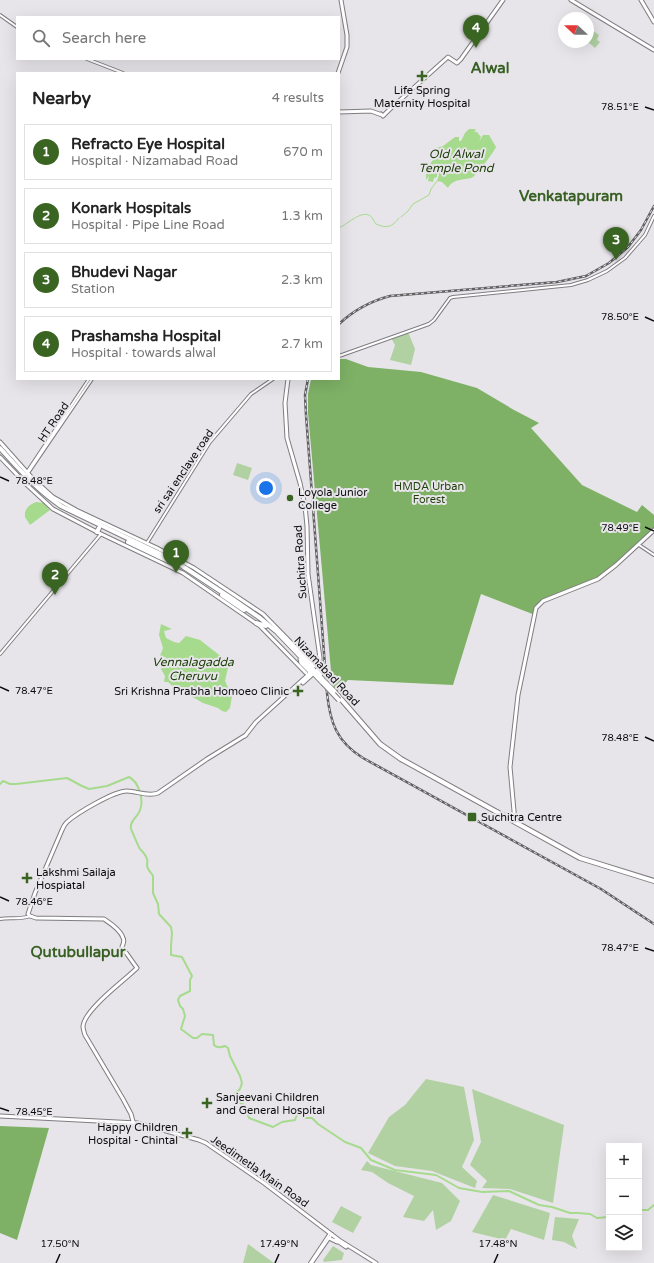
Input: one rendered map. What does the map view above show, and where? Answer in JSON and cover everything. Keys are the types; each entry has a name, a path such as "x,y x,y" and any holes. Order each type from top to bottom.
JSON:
{"highway":[{"name":"Nizamabad Road","path":"2,447 8,461 49,498 99,528 171,564 212,587 241,610 266,626 298,656"},
{"name":"Nizamabad Road","path":"0,452 14,469 50,501 68,513 157,550 268,624 334,691 374,739"},
{"path":"58,500 66,509"},
{"path":"99,528 99,533"},
{"path":"256,623 266,626"},
{"path":"320,664 320,676"},
{"name":"Nizamabad Road","path":"314,672 320,676 339,700 391,756 515,822 533,834"},
{"name":"Nizamabad Road","path":"454,790 533,834 580,858 597,865 654,882"}],"main road":[{"path":"338,72 347,47 347,36 341,0"},
{"path":"340,112 371,111 386,115 389,110 448,57 457,63 503,0"},
{"path":"571,0 654,49"},
{"path":"574,0 654,49"},
{"path":"641,0 654,22"},
{"name":"Suchitra Road","path":"287,380 285,403 286,434 302,491 308,578 320,664"},
{"name":"Nizamabad Road","path":"0,442 2,447 28,472 33,479 58,500 106,525 147,543 157,550 186,562 263,614 314,666 320,664"},
{"name":"Nizamabad Road","path":"0,457 8,461"},
{"name":"Nizamabad Road","path":"14,469 48,506 58,513 99,533 171,564 241,610 306,673"},
{"path":"515,822 510,767 518,695 536,608 543,601 598,579 639,545 654,530"},
{"path":"135,1124 84,1031 84,1021 94,1007 137,968 122,947 124,942 123,937 109,922 104,919 36,918 28,914 35,894 66,824 97,804 126,792 153,796 160,793 246,735 255,724 310,673 301,663 298,656"},
{"path":"255,724 314,672 320,664"},
{"name":"Jeedimetla Main Road","path":"0,1117 135,1124 189,1136 206,1143 341,1243 375,1263"},
{"name":"Jeedimetla Main Road","path":"330,1235 375,1263"}],"street":[{"path":"0,16 16,26"},
{"path":"90,60 120,72"},
{"path":"340,356 429,324 434,320 450,298 453,297 572,285 596,277 625,258 644,235 654,217"},
{"name":"HT Road","path":"28,472 89,380"},
{"name":"sri sai enclave road","path":"147,543 210,442 251,394 272,380"},
{"path":"0,654 99,533"},
{"path":"639,545 654,555"},
{"path":"0,919 11,917 27,918 30,916"},
{"path":"311,1263 330,1235"}],"shaded area":[{"path":"594,31 599,35 597,40 600,42 595,48"},
{"path":"408,332 415,349 411,365 390,360 395,345 391,338"},
{"path":"237,463 252,468 248,480 233,475"},
{"path":"63,568 67,573 59,582 54,578"},
{"path":"426,1079 464,1087 474,1140 462,1167 477,1181 475,1188 432,1171 395,1166 368,1153 389,1117 405,1105"},
{"path":"472,1089 564,1125 553,1203 510,1189 482,1188 487,1181 470,1165 481,1142"},
{"path":"367,1161 371,1165 442,1183 460,1201 451,1221 436,1230 433,1210 424,1221 403,1217 414,1196 388,1183 372,1172 361,1170"},
{"path":"493,1195 550,1213 544,1240 511,1229 505,1240 472,1232"},
{"path":"341,1206 362,1217 353,1233 332,1222"},
{"path":"555,1217 579,1219 572,1236 577,1249 564,1242 552,1240"},
{"path":"248,1244 274,1263 243,1263"},
{"path":"333,1246 344,1253 342,1260 324,1262 323,1260"}],"green space":[{"name":"HMDA Urban Forest","path":"340,359 346,359 368,367 421,372 477,388 539,423 531,428 582,485 637,512 642,505 654,515 654,530 640,545 596,580 540,603 537,607 535,615 481,594 453,685 348,680 337,692 332,682 308,413 308,394 311,380 340,380"},
{"path":"0,1126 49,1128 17,1240 0,1233"}],"water":[{"name":"Old Alwal Temple Pond","path":"469,129 476,130 474,132 477,132 481,137 479,142 483,135 489,135 496,147 478,172 473,177 453,182 448,188 442,182 437,181 439,175 437,171 437,177 434,178 433,182 428,181 429,176 426,180 426,174 430,170 429,165 433,160 437,148 443,146 455,137 459,137 459,141 461,141"},
{"path":"36,502 44,503 50,510 30,525 25,517 25,512 29,506"},
{"name":"Vennalagadda Cheruvu","path":"161,624 172,629 164,631 166,638 179,643 186,636 200,640 229,663 225,681 232,696 230,708 226,712 178,691 168,682 164,682 165,676 161,669 166,658 160,656 163,648 159,635"}],"waterway":[{"path":"401,217 413,204 429,195 431,189 437,181"},
{"path":"340,227 356,217 366,214 370,215 376,224 386,227 392,225 399,218"},
{"path":"0,784 3,781 10,784 16,784 67,778 89,789 107,786 129,777 136,783 141,796 141,806 139,812 132,821 131,829 139,848 146,856 148,868 153,876 153,893 158,904 159,914 171,927 171,955 182,957 192,976 190,980 190,991 180,996 178,1000 185,1016 181,1029 193,1038 197,1038 202,1034 213,1035 215,1046 225,1046 228,1048 242,1083 240,1089 232,1096 233,1099 246,1106 249,1118 273,1127 282,1122 295,1120 298,1112 304,1113 305,1118 312,1118 318,1124 345,1142 361,1148 371,1160 395,1170 436,1175 459,1188 482,1192 509,1191 539,1205 552,1207 570,1213 590,1214 597,1218 606,1217"},
{"path":"642,1210 648,1210 654,1205"}],"railway":[{"path":"340,323 363,307 390,296 557,282 586,276 609,263 628,247 641,230 654,206"},
{"path":"308,380 305,395 306,415 327,693 330,714 336,731 347,745 363,758 601,889 654,924"}],"place":[{"name":"Prashamsha Hospital","path":"476,48"},
{"name":"Life Spring Maternity Hospital","path":"422,76"},
{"name":"Bhudevi Nagar","path":"616,260"},
{"name":"Loyola Junior College","path":"290,498"},
{"name":"Refracto Eye Hospital","path":"176,573"},
{"name":"Konark Hospitals","path":"55,595"},
{"name":"Sri Krishna Prabha Homoeo Clinic","path":"298,691"},
{"name":"Suchitra Centre","path":"472,817"},
{"name":"Lakshmi Sailaja Hospiatal","path":"27,878"},
{"name":"Sanjeevani Children and General Hospital","path":"207,1103"},
{"name":"Happy Children Hospital - Chintal","path":"187,1133"}],"district":[{"name":"Alwal","path":"490,68"},
{"name":"Venkatapuram","path":"571,196"},
{"name":"Qutubullapur","path":"78,952"}]}
